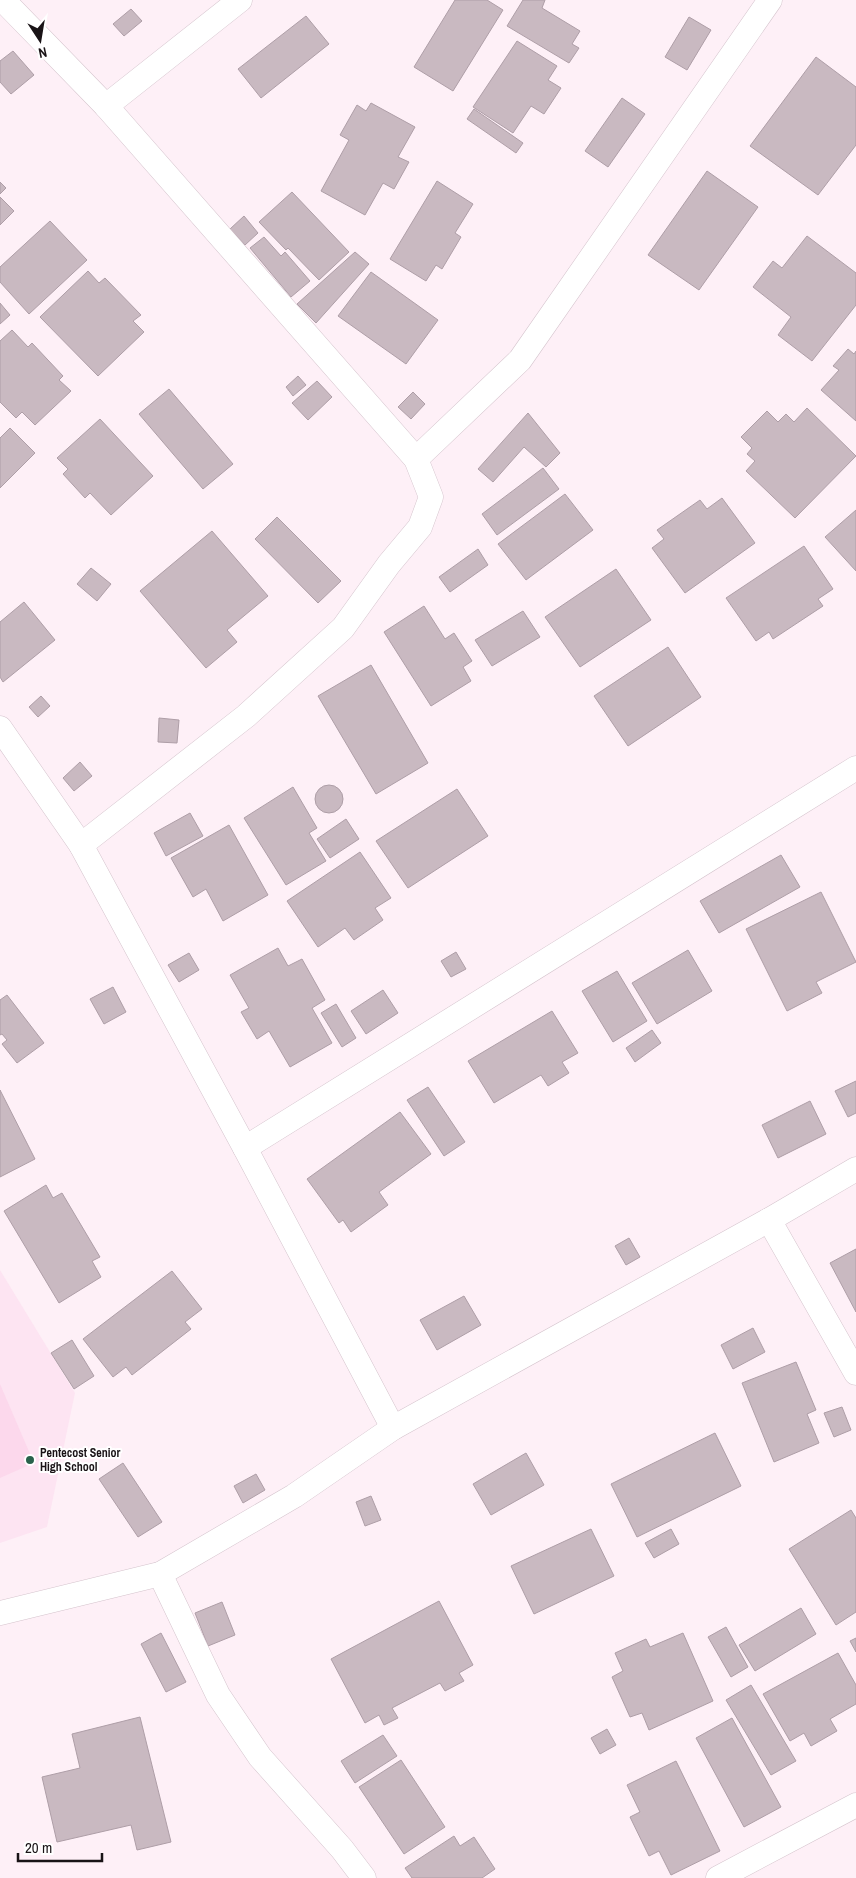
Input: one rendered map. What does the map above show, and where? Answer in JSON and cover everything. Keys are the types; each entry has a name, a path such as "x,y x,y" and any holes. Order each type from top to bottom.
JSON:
{"street":[{"path":"3,0 106,106 416,458 431,497 420,527 389,564 343,628 246,716 81,845"},
{"path":"106,106 240,0"},
{"path":"416,458 520,360 770,0"},
{"path":"0,728 81,845 245,1148 393,1428"},
{"path":"245,1148 856,768"},
{"path":"0,1614 160,1574 294,1496 393,1428 769,1220 856,1169"},
{"path":"769,1220 856,1373"},
{"path":"160,1574 218,1695 260,1757 312,1814 364,1878"},
{"path":"718,1878 856,1805"}],"shaded area":[{"name":"Pentecost Senior High School","path":"0,1270 75,1393 47,1527 0,1543"},
{"path":"0,1384 34,1463 0,1478"}],"building":[{"path":"455,0 487,0 503,10 453,91 414,67"},
{"path":"523,0 545,0 542,8 580,31 572,44 579,48 569,63 507,26"},
{"path":"131,9 142,21 124,36 113,24"},
{"path":"306,16 329,44 261,98 238,69"},
{"path":"689,17 711,30 687,70 665,57"},
{"path":"517,41 557,66 548,80 561,88 544,114 531,106 513,133 473,107"},
{"path":"13,51 34,75 11,94 0,82 0,61"},
{"path":"816,57 856,87 856,145 818,195 750,146"},
{"path":"622,98 645,114 608,167 585,151"},
{"path":"371,103 415,127 398,157 409,162 394,189 383,183 365,215 321,191 349,140 340,135 357,105 366,111"},
{"path":"474,109 523,143 516,153 467,119"},
{"path":"707,171 758,207 699,290 648,255"},
{"path":"437,181 473,204 455,233 461,237 442,269 436,265 426,281 390,259"},
{"path":"0,182 6,188 0,194"},
{"path":"292,192 349,252 319,280 259,222"},
{"path":"0,197 14,211 0,225"},
{"path":"244,216 258,233 245,245 230,229"},
{"path":"50,221 87,260 29,314 0,282 0,267"},
{"path":"807,236 856,273 856,305 812,361 778,335 791,317 753,287 773,261 782,268"},
{"path":"264,237 281,256 285,252 310,281 291,297 250,248"},
{"path":"355,252 369,264 316,323 297,304"},
{"path":"88,271 99,283 105,278 141,315 133,321 144,332 98,376 40,317"},
{"path":"371,272 438,320 406,364 338,316"},
{"path":"0,303 10,315 0,324"},
{"path":"12,330 28,347 32,343 63,376 59,380 71,391 35,425 22,412 16,418 0,402 0,341"},
{"path":"848,349 854,354 856,351 856,421 821,390 839,370 833,366"},
{"path":"298,376 306,385 293,396 286,387"},
{"path":"317,381 332,397 308,420 292,403"},
{"path":"169,389 233,464 203,489 139,414"},
{"path":"413,392 425,404 411,419 398,407"},
{"path":"807,408 856,456 795,518 746,471 755,461 747,454 752,448 741,437 767,411 778,422 786,414 794,422"},
{"path":"528,413 560,453 546,467 524,447 493,482 478,469"},
{"path":"100,419 153,476 111,515 90,493 85,498 63,474 68,469 57,458"},
{"path":"10,428 35,453 0,488 0,438"},
{"path":"543,468 559,489 497,535 482,514"},
{"path":"565,494 593,530 526,580 498,544"},
{"path":"722,498 755,543 685,593 652,548 664,539 657,530 700,500 707,509"},
{"path":"856,510 856,571 825,537"},
{"path":"277,517 341,581 318,603 255,539"},
{"path":"212,531 268,596 227,630 237,642 206,668 140,591"},
{"path":"804,546 833,589 818,599 823,606 773,639 769,632 756,641 726,598"},
{"path":"478,549 488,565 450,592 439,577"},
{"path":"91,568 111,584 97,601 77,584"},
{"path":"616,569 651,620 580,667 545,617"},
{"path":"24,602 55,640 3,682 0,677 0,622"},
{"path":"424,606 445,639 454,633 472,661 463,667 471,681 431,706 384,632"},
{"path":"523,611 540,637 492,666 475,640"},
{"path":"668,647 701,697 628,746 594,696"},
{"path":"371,665 428,763 376,794 318,696"},
{"path":"41,696 50,706 38,717 29,707"},
{"path":"159,718 179,720 177,743 158,742"},
{"path":"80,762 92,776 74,791 63,778"},
{"path":"329,785 339,789 343,799 339,809 329,813 319,809 315,799 319,789"},
{"path":"293,787 317,828 309,833 326,861 286,885 244,818"},
{"path":"457,789 488,836 408,888 376,841"},
{"path":"190,813 203,836 166,856 154,833"},
{"path":"346,819 359,839 330,858 317,839"},
{"path":"229,825 268,895 223,921 206,889 193,897 171,858"},
{"path":"360,852 391,898 375,908 383,920 354,940 345,928 318,947 287,901"},
{"path":"781,855 800,887 719,933 700,901"},
{"path":"821,892 856,962 816,982 822,993 787,1011 746,929"},
{"path":"278,948 288,966 302,959 325,1000 312,1008 332,1043 290,1067 269,1031 257,1039 241,1012 249,1008 230,975"},
{"path":"688,950 712,991 657,1024 632,983"},
{"path":"456,952 466,969 451,977 441,961"},
{"path":"189,953 199,970 179,982 168,965"},
{"path":"617,971 647,1021 613,1042 582,991"},
{"path":"113,987 126,1012 104,1024 90,999"},
{"path":"383,990 398,1013 366,1034 351,1011"},
{"path":"7,995 44,1043 17,1063 2,1044 7,1040 2,1034 0,1035 0,1000"},
{"path":"336,1004 356,1038 342,1047 321,1013"},
{"path":"552,1011 578,1053 562,1062 569,1073 548,1086 541,1075 494,1103 468,1061"},
{"path":"652,1030 661,1043 635,1062 626,1048"},
{"path":"856,1081 856,1113 848,1117 835,1091"},
{"path":"428,1087 465,1142 444,1156 407,1100"},
{"path":"0,1090 35,1159 0,1177"},
{"path":"810,1101 826,1134 778,1158 762,1125"},
{"path":"400,1112 431,1154 379,1192 388,1205 351,1232 343,1220 339,1223 307,1179"},
{"path":"46,1185 53,1198 62,1193 100,1257 92,1261 101,1277 59,1303 4,1211"},
{"path":"629,1238 640,1257 626,1265 615,1246"},
{"path":"856,1249 856,1312 830,1263"},
{"path":"172,1271 202,1309 185,1322 191,1329 132,1375 126,1367 113,1377 83,1339"},
{"path":"464,1296 481,1325 437,1350 420,1320"},
{"path":"753,1328 765,1352 733,1369 721,1345"},
{"path":"72,1340 94,1376 74,1389 51,1353"},
{"path":"796,1362 816,1410 807,1414 819,1443 774,1462 742,1383"},
{"path":"842,1407 851,1430 834,1437 824,1413"},
{"path":"715,1433 741,1486 637,1537 611,1484"},
{"path":"526,1453 544,1485 491,1515 473,1484"},
{"path":"123,1463 162,1522 138,1537 99,1479"},
{"path":"256,1474 265,1490 243,1503 234,1486"},
{"path":"371,1496 381,1520 365,1526 356,1502"},
{"path":"851,1510 856,1518 856,1612 836,1625 789,1549"},
{"path":"591,1529 614,1576 534,1614 511,1566"},
{"path":"671,1529 679,1544 654,1558 645,1543"},
{"path":"439,1601 473,1665 459,1673 464,1681 445,1691 440,1683 392,1708 398,1718 384,1725 379,1715 365,1723 331,1659"},
{"path":"222,1602 235,1635 208,1646 195,1613"},
{"path":"801,1608 816,1634 755,1671 739,1645"},
{"path":"726,1627 748,1667 731,1677 708,1637"},
{"path":"161,1633 186,1682 166,1692 141,1644"},
{"path":"683,1633 713,1701 649,1730 642,1713 630,1717 612,1677 623,1671 615,1653 646,1639 650,1647"},
{"path":"856,1638 856,1652 850,1641"},
{"path":"838,1653 856,1685 856,1704 830,1719 837,1731 811,1746 804,1733 790,1741 763,1694"},
{"path":"751,1685 796,1761 771,1775 726,1700"},
{"path":"140,1717 171,1842 137,1850 131,1825 57,1842 42,1777 80,1768 72,1734"},
{"path":"732,1718 781,1807 744,1827 696,1738"},
{"path":"607,1729 616,1745 600,1754 591,1738"},
{"path":"383,1735 397,1756 355,1783 341,1761"},
{"path":"401,1760 445,1827 404,1854 359,1787"},
{"path":"676,1761 720,1851 671,1875 659,1851 649,1856 630,1817 640,1812 627,1785"},
{"path":"454,1836 460,1846 474,1837 495,1869 482,1878 412,1878 405,1868"}],"place":[{"name":"Pentecost Senior High School","path":"30,1460"}]}
